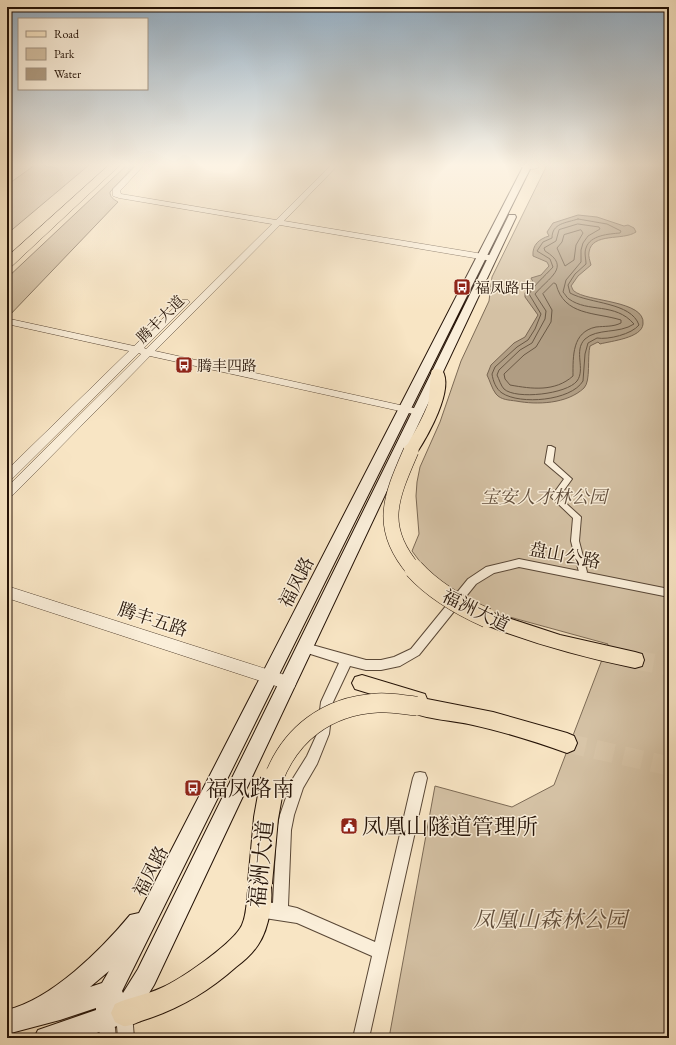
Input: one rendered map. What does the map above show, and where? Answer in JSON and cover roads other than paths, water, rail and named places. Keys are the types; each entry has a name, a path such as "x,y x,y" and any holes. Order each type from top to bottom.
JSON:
{"highway":[{"path":"7,252 50,214"},
{"path":"7,264 62,214"}],"main road":[{"name":"福凤路","path":"113,1023 146,977 305,648 412,410 507,214"},
{"name":"福凤路","path":"110,992 269,677 412,410 437,373 462,308"},
{"name":"福洲大道","path":"437,373 438,389 432,411 411,451 392,497 391,505 390,523 396,541 414,569 433,588 457,604 487,618 565,645 635,660"},
{"name":"福洲大道","path":"362,683 448,710 517,727 567,743"},
{"name":"福洲大道","path":"113,1023 171,997 229,957 249,936 254,924 269,910 260,883 268,806 274,778 285,754 300,735 320,719 332,713 357,706 378,703 448,710"},
{"path":"14,1020 61,996 95,969 119,946 156,901"},
{"path":"14,1020 60,1009 110,992 113,1023 46,1038"}],"street":[{"path":"221,214 487,257"},
{"name":"腾丰大道","path":"7,494 148,352 280,214"},
{"name":"腾丰大道","path":"7,478 137,350 281,214"},
{"path":"10,322 412,410"},
{"path":"551,448 550,463 568,479 554,497 577,517 575,541 583,572"},
{"name":"盘山公路","path":"305,648 366,665 381,666 396,662 415,652 466,587 475,578 499,566 519,563 669,594"},
{"name":"腾丰五路","path":"7,592 288,683"},
{"path":"347,659 327,702 323,734 312,760 297,785 287,815 269,910 297,916 381,952"},
{"path":"361,1038 420,778"},
{"path":"113,1023 126,1038"}],"water":[{"path":"578,215 597,217 634,228 636,232 630,235 602,239 591,246 589,258 591,265 578,276 571,286 574,291 581,295 626,306 635,310 641,316 643,324 641,329 632,336 600,344 598,342 590,346 586,385 577,393 561,400 542,403 503,399 495,392 487,375 491,365 514,343 525,337 538,315 525,297 525,293 533,282 531,278 541,275 549,266 547,262 533,256 535,246 539,241 549,236 547,232 553,223"}],"tunnel":[{"path":"635,660 669,666"},
{"path":"567,743 669,766"}],"place":[{"name":"福凤路中","path":"462,287"},
{"name":"腾丰四路","path":"184,365"},
{"name":"福凤路南","path":"193,788"},
{"name":"凤凰山隧道管理所","path":"349,826"}],"park label":[{"name":"宝安人才林公园","path":"544,496"},
{"name":"凤凰山森林公园","path":"550,919"}]}
